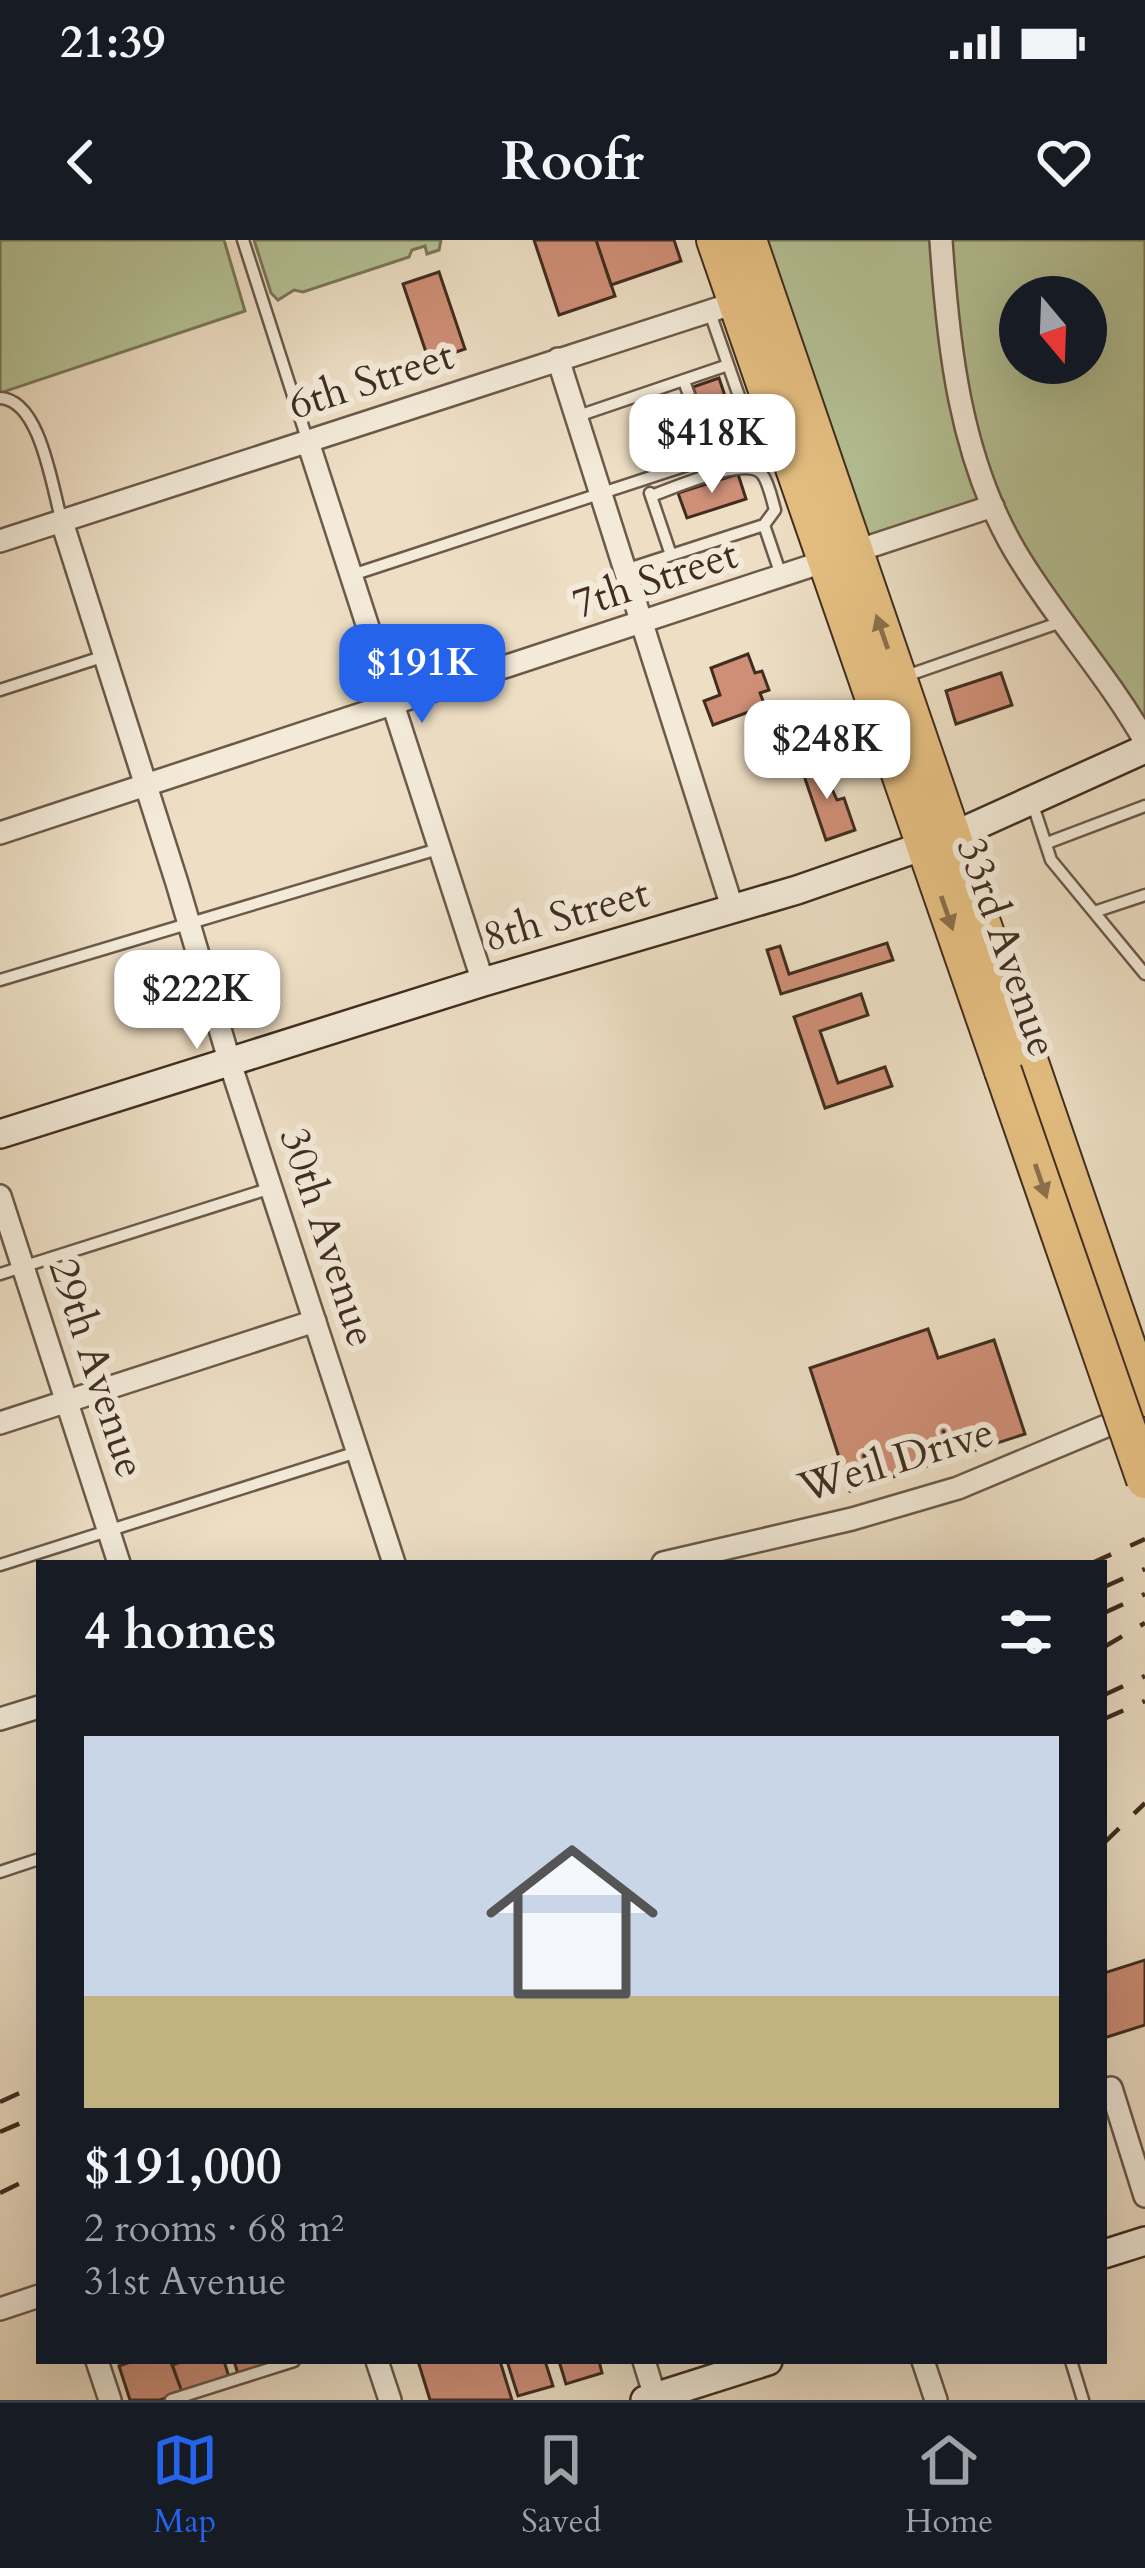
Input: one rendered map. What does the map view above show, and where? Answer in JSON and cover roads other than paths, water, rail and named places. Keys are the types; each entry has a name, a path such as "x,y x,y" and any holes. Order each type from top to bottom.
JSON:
{"highway":[{"name":"33rd Avenue","path":"715,240 841,559 939,840 1016,1066 1145,1480"},
{"name":"33rd Avenue","path":"748,240 737,301 760,441 841,559 898,679 939,840"},
{"name":"33rd Avenue","path":"1016,1066 1145,1399"}],"main road":[{"name":"8th Street","path":"0,1134 483,982 733,910 939,840 1145,745"},
{"path":"1107,2253 1145,2241"},
{"path":"652,2399 759,2364"}],"street":[{"path":"941,240 961,406 969,443 993,506 1015,551 1145,745"},
{"name":"6th Street","path":"0,542 737,301"},
{"path":"558,359 733,910"},
{"path":"308,442 483,982"},
{"name":"7th Street","path":"0,833 993,506"},
{"name":"30th Avenue","path":"62,522 230,1063 393,1560"},
{"name":"29th Avenue","path":"0,1196 118,1560"},
{"path":"0,1423 315,1321"},
{"name":"Weil Drive","path":"676,1560 852,1519 958,1488 1145,1409"},
{"path":"0,1719 36,1708"},
{"path":"1107,2089 1145,2196"},
{"path":"0,2309 36,2297"},
{"path":"98,2364 110,2400"},
{"path":"378,2364 390,2400"},
{"path":"645,2364 652,2399"},
{"path":"923,2364 936,2400"}],"lane":[{"path":"243,240 308,442"},
{"path":"737,301 728,365 760,441 753,468"},
{"path":"576,417 728,365"},
{"path":"684,381 711,457"},
{"path":"0,398 10,398 30,415 62,522"},
{"path":"352,575 760,441"},
{"path":"624,571 764,525 775,510 763,475 753,468 737,467 651,496"},
{"path":"645,478 671,555"},
{"path":"764,525 782,578"},
{"path":"898,679 1064,621"},
{"path":"0,691 105,656"},
{"path":"1031,798 1051,860 1145,974"},
{"path":"1046,843 1145,806"},
{"path":"0,980 439,849"},
{"path":"1094,912 1145,895"},
{"path":"0,1274 272,1187"},
{"path":"0,1565 357,1452"},
{"path":"0,1872 36,1859"},
{"path":"171,2400 285,2364"},
{"path":"1072,2364 1083,2400"}],"railway":[{"path":"1099,1560 1145,1539"},
{"path":"1107,1586 1145,1569"},
{"path":"1107,1612 1145,1594"},
{"path":"1107,1645 1145,1623"},
{"path":"1107,1694 1145,1676"},
{"path":"1107,1718 1145,1701"},
{"path":"1107,1840 1145,1803"},
{"path":"0,2102 36,2085"},
{"path":"0,2132 36,2116"},
{"path":"0,2193 36,2175"}]}
